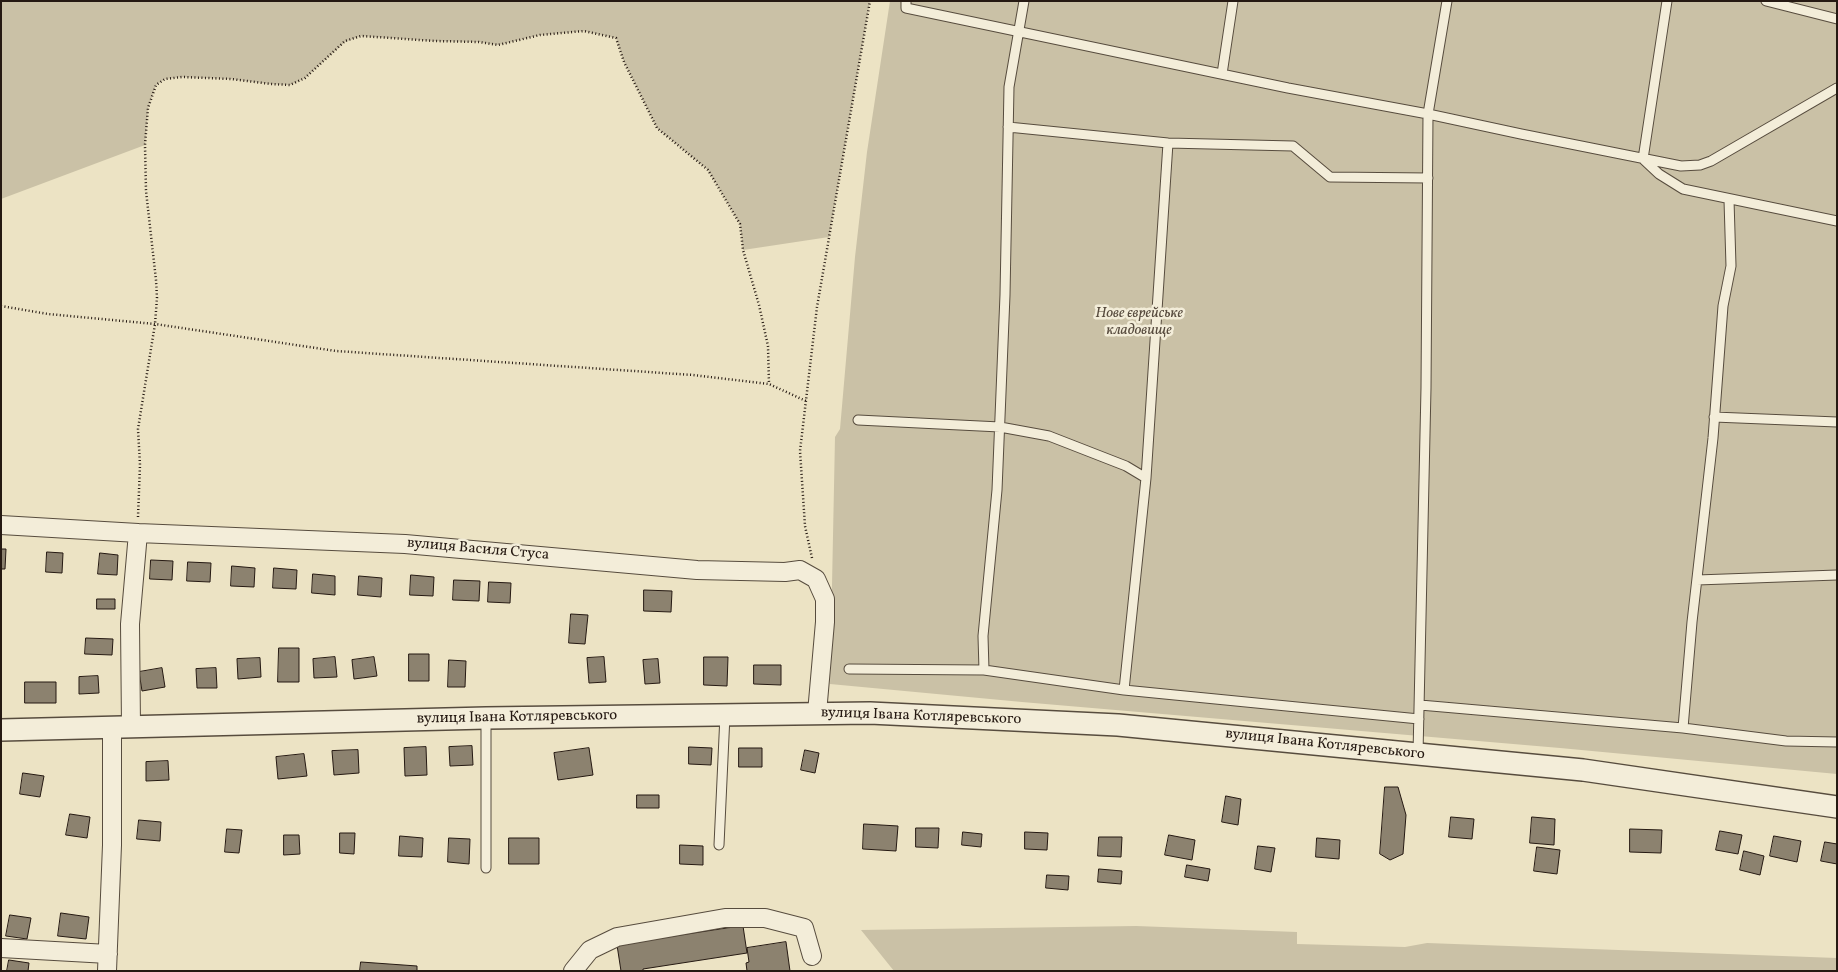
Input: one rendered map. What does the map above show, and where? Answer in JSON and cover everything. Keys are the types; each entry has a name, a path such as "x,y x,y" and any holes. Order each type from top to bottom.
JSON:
{"street":[{"name":"вулиця Василя Стуса","path":"1,525 138,533 405,544 697,570 785,572 800,570 816,579"},
{"path":"1,948 107,962 112,844 138,533"},
{"path":"816,579 825,599 825,622 816,713"},
{"name":"вулиця Івана Котляревського","path":"1,730 486,718 870,713 1118,725 1583,770 1837,807"},
{"path":"573,971 590,950 617,937 725,918 765,918 804,928 812,956"}],"lane":[{"path":"906,1 906,8 1222,74 1681,166 1700,165 1711,161 1837,88"},
{"path":"984,670 983,636 997,490 1000,427 1009,88 1024,1"},
{"path":"1222,74 1233,1"},
{"path":"1418,754 1426,398 1428,114 1447,1"},
{"path":"1643,159 1668,1"},
{"path":"1766,1 1837,19"},
{"path":"1008,127 1168,142 1293,146 1330,177 1428,178"},
{"path":"1124,690 1146,478 1168,142"},
{"path":"1643,159 1659,174 1683,189 1837,221"},
{"path":"1683,728 1714,417 1722,306 1731,266 1729,200"},
{"path":"1714,417 1837,422"},
{"path":"858,420 1000,427 1049,436 1126,466 1146,478"},
{"path":"1697,580 1837,575"},
{"path":"849,669 984,670 1124,690 1419,720"},
{"path":"1420,705 1683,728 1786,741 1837,742"},
{"path":"719,845 725,714"},
{"path":"486,718 486,868"}],"path":[{"path":"816,579 805,526 800,451 817,307 870,1"},
{"path":"138,533 140,465 138,428 155,324 156,280 146,191 145,145 148,108 156,85 165,79 182,77 231,79 290,85 305,78 345,42 362,36 479,42 498,45 540,34 584,31 616,38 624,62 657,128 708,170 740,224 743,250 759,304 768,346 769,384"},
{"path":"1,306 48,314 155,324 336,351 693,375 769,384 806,401"}],"green space":[{"path":"1,1 870,1 829,237 743,250 740,224 708,170 657,128 624,62 616,38 584,31 540,35 498,45 479,42 361,36 345,42 305,78 290,85 231,79 182,77 165,79 156,85 148,108 145,145 1,199"},
{"name":"Нове єврейське кладовище","path":"890,1 1837,1 1837,774 830,684 835,437 840,429 855,257 867,152"},
{"path":"1136,926 1297,932 1297,944 1405,947 1427,943 1837,958 1837,971 894,971 861,930"}],"building":[{"path":"1,549 6,549 5,569 1,569"},
{"path":"47,552 63,553 62,573 46,572"},
{"path":"100,553 118,555 117,575 98,574"},
{"path":"151,560 173,561 172,580 150,579"},
{"path":"188,562 211,563 210,582 187,581"},
{"path":"232,566 255,568 254,587 231,586"},
{"path":"274,568 297,570 296,589 273,588"},
{"path":"313,574 335,576 335,595 312,593"},
{"path":"411,575 434,577 433,596 410,595"},
{"path":"359,576 382,578 381,597 358,595"},
{"path":"454,580 480,581 479,601 453,600"},
{"path":"489,582 511,583 510,603 488,602"},
{"path":"644,590 672,591 671,612 644,611"},
{"path":"97,599 115,599 115,609 97,609"},
{"path":"571,614 588,615 585,644 569,643"},
{"path":"86,638 113,639 112,655 85,654"},
{"path":"279,648 299,648 299,682 278,682"},
{"path":"409,654 429,654 429,681 409,681"},
{"path":"335,657 337,677 314,678 313,659"},
{"path":"374,657 377,676 354,679 352,660"},
{"path":"604,657 606,682 589,683 587,658"},
{"path":"704,657 728,657 727,686 704,685"},
{"path":"260,658 261,677 238,679 237,659"},
{"path":"658,659 660,683 645,684 643,660"},
{"path":"449,660 466,661 465,687 448,687"},
{"path":"754,665 781,665 781,685 754,684"},
{"path":"162,668 165,687 142,691 139,672"},
{"path":"216,668 217,688 197,688 196,669"},
{"path":"98,676 99,693 79,694 79,677"},
{"path":"25,682 56,682 56,703 25,703"},
{"path":"472,746 473,765 450,766 449,747"},
{"path":"426,747 427,775 405,776 404,748"},
{"path":"689,747 712,748 711,765 689,764"},
{"path":"589,748 593,775 558,780 554,753"},
{"path":"739,748 762,748 762,767 739,767"},
{"path":"358,750 359,773 334,775 332,751"},
{"path":"805,750 819,753 815,773 801,770"},
{"path":"304,754 307,776 278,779 276,757"},
{"path":"168,761 169,780 146,781 146,762"},
{"path":"23,773 44,776 40,797 20,794"},
{"path":"1385,787 1398,787 1406,815 1403,854 1390,860 1380,854"},
{"path":"637,795 659,795 659,808 637,808"},
{"path":"1226,796 1241,799 1238,825 1222,822"},
{"path":"70,814 90,817 87,838 66,835"},
{"path":"1451,817 1474,819 1472,839 1449,837"},
{"path":"1532,817 1555,819 1554,845 1530,843"},
{"path":"139,820 161,822 160,841 137,839"},
{"path":"864,824 898,826 896,851 863,849"},
{"path":"916,828 939,828 938,848 916,847"},
{"path":"227,829 242,830 239,853 225,852"},
{"path":"1630,829 1662,830 1661,853 1630,852"},
{"path":"1720,831 1742,835 1738,854 1716,850"},
{"path":"963,832 982,834 981,847 962,845"},
{"path":"1025,832 1048,833 1047,850 1025,849"},
{"path":"340,833 355,833 354,854 340,853"},
{"path":"284,835 299,835 300,854 284,855"},
{"path":"1169,835 1195,840 1192,860 1165,855"},
{"path":"400,836 423,838 422,857 399,856"},
{"path":"1774,836 1801,841 1797,862 1770,856"},
{"path":"1099,837 1122,837 1121,857 1098,856"},
{"path":"449,838 470,839 469,864 448,862"},
{"path":"509,838 539,838 539,864 509,864"},
{"path":"1317,838 1340,840 1339,859 1316,857"},
{"path":"1825,842 1837,844 1837,864 1821,861"},
{"path":"680,845 703,846 703,865 680,864"},
{"path":"1258,846 1275,848 1271,872 1255,869"},
{"path":"1537,847 1560,850 1557,874 1534,871"},
{"path":"1744,851 1764,856 1760,875 1740,870"},
{"path":"1187,865 1210,869 1208,881 1185,877"},
{"path":"1099,869 1122,871 1121,884 1098,882"},
{"path":"1047,875 1069,876 1068,890 1046,888"},
{"path":"61,913 89,917 86,939 58,936"},
{"path":"10,915 31,918 27,939 6,936"},
{"path":"743,926 747,953 643,969 643,971 621,971 617,945"},
{"path":"786,942 790,971 747,971 746,963 749,962 747,948"},
{"path":"9,960 29,963 28,971 7,971"},
{"path":"361,962 417,966 417,971 360,971"}]}
